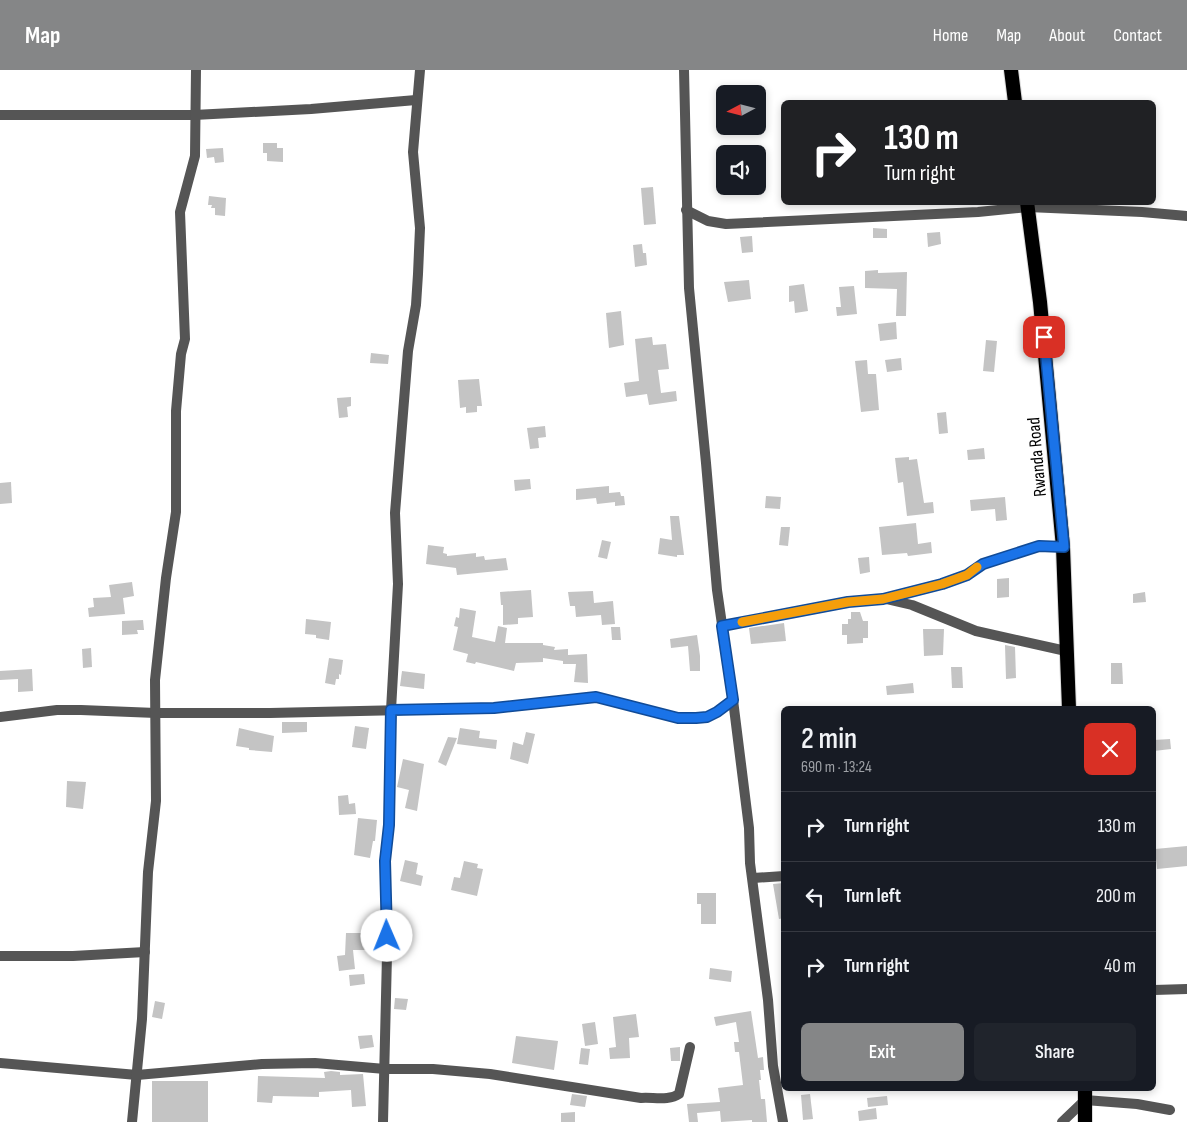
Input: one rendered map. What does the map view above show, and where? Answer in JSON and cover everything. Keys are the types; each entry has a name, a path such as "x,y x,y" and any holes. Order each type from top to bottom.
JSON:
{"highway":[{"path":"1011,70 1015,100"},
{"name":"Rwanda Road","path":"1027,205 1040,302 1064,547 1069,706"},
{"path":"1085,1094 1085,1122"}],"street":[{"path":"132,1122 137,1075 150,849 156,801 156,663 176,512 176,411 181,354 185,339 180,212 194,156 196,70"},
{"path":"383,1122 387,955 385,861 389,825 391,710 398,584 395,513 408,352 416,305 418,274 420,228 413,152 420,70"},
{"path":"684,70 689,288 716,590 733,700 783,1122"},
{"path":"0,115 194,115 311,109 416,100"},
{"path":"686,210 708,221 726,224 978,212 1027,205 1187,216"},
{"path":"722,626 848,602 883,599 942,584 967,575 983,564 1039,546 1064,547"},
{"path":"883,599 912,605 976,631 1066,651"},
{"path":"0,717 57,710 156,713 270,713 494,708 596,697 678,718 696,718 707,717 733,700"},
{"path":"753,878 781,876"},
{"path":"0,956 73,956 145,952"},
{"path":"1156,990 1187,989"},
{"path":"0,1063 137,1075 262,1064 315,1063 385,1069 433,1069 490,1074 641,1098 672,1098 682,1090 690,1047"},
{"path":"1062,1122 1085,1094 1170,1110"}],"building":[{"path":"263,143 277,143 277,148 283,148 283,162 267,161 267,153 263,153"},
{"path":"223,148 224,162 215,163 214,157 207,158 206,149"},
{"path":"653,187 656,224 644,225 641,188"},
{"path":"209,196 226,198 225,216 215,215 215,208 211,208 212,205 208,205"},
{"path":"873,228 887,229 887,238 873,238"},
{"path":"940,232 941,244 928,247 927,233"},
{"path":"752,236 753,252 742,253 740,237"},
{"path":"642,244 643,253 646,253 647,265 635,267 633,245"},
{"path":"878,270 878,273 907,272 906,316 896,316 897,289 865,288 865,271"},
{"path":"749,280 751,299 728,302 724,282"},
{"path":"804,284 808,311 795,313 794,301 789,302 789,286"},
{"path":"854,286 857,314 837,316 836,307 841,307 839,287"},
{"path":"621,311 624,345 609,348 606,313"},
{"path":"896,322 897,339 880,341 878,324"},
{"path":"652,337 653,345 666,344 669,369 658,370 661,393 676,391 677,401 649,405 647,394 626,397 624,383 639,381 635,339"},
{"path":"986,340 997,341 994,372 983,371"},
{"path":"371,353 389,355 388,364 370,363"},
{"path":"901,358 902,370 887,372 885,360"},
{"path":"867,360 868,374 876,374 879,410 861,412 855,361"},
{"path":"479,379 482,406 477,406 477,412 466,413 466,407 460,408 458,380"},
{"path":"351,397 351,406 347,407 348,417 339,418 337,398"},
{"path":"946,412 948,433 939,434 937,413"},
{"path":"545,426 546,437 538,438 539,448 530,449 527,428"},
{"path":"984,448 985,459 968,460 967,450"},
{"path":"909,457 909,460 917,459 924,503 933,502 934,513 907,516 903,482 898,483 895,458"},
{"path":"530,479 531,489 515,491 514,480"},
{"path":"11,482 12,503 0,504 0,483"},
{"path":"609,486 609,493 620,492 621,496 624,496 625,505 615,506 615,502 597,504 596,498 576,500 576,489"},
{"path":"766,496 781,497 780,509 765,508"},
{"path":"1005,497 1007,520 996,521 995,509 971,511 970,500"},
{"path":"670,516 679,516 684,555 677,555 677,557 658,554 660,538 672,540"},
{"path":"916,523 918,544 931,542 932,553 908,556 907,553 882,555 879,527"},
{"path":"781,527 790,527 788,546 779,545"},
{"path":"602,540 611,542 607,559 598,557"},
{"path":"428,545 444,547 443,553 447,554 447,556 476,553 476,557 484,556 485,560 506,558 508,570 457,575 456,568 426,564"},
{"path":"869,557 870,572 860,574 858,558"},
{"path":"1009,578 1009,597 997,598 997,579"},
{"path":"132,582 134,596 123,598 125,614 89,617 88,608 94,607 93,598 111,597 109,585"},
{"path":"531,590 533,617 518,618 518,624 503,625 503,605 501,605 500,592"},
{"path":"593,591 594,603 613,601 615,624 602,625 601,615 576,617 575,606 570,606 568,592"},
{"path":"1145,592 1146,602 1133,603 1133,594"},
{"path":"460,608 476,611 472,637 495,642 498,626 507,628 505,643 543,643 543,645 555,647 554,650 568,649 568,655 587,654 588,683 574,682 576,664 563,664 563,661 543,658 543,662 516,663 514,671 476,662 475,664 466,662 468,654 453,650 458,627 454,626 456,617 459,618"},
{"path":"851,612 860,612 863,621 868,621 868,638 863,638 863,643 847,644 847,635 842,635 842,624 848,624 848,619 851,619"},
{"path":"306,619 331,622 329,640 316,638 316,635 305,634"},
{"path":"143,620 144,630 137,630 138,634 122,635 122,621"},
{"path":"784,623 786,641 751,644 749,628"},
{"path":"611,627 620,627 621,640 612,640"},
{"path":"923,629 944,629 943,655 924,656"},
{"path":"697,635 700,671 690,671 688,646 671,648 670,639"},
{"path":"1005,645 1015,647 1016,678 1006,679"},
{"path":"91,648 92,667 83,668 82,649"},
{"path":"329,658 343,660 341,675 339,674 339,679 336,679 335,685 325,683"},
{"path":"1111,663 1122,663 1123,684 1111,684"},
{"path":"951,667 962,667 963,688 952,688"},
{"path":"32,669 33,691 18,692 18,679 0,680 0,671"},
{"path":"402,671 425,674 424,689 400,686"},
{"path":"913,683 914,693 887,695 886,686"},
{"path":"282,722 307,722 307,732 282,733"},
{"path":"355,726 369,728 366,749 352,747"},
{"path":"239,728 274,736 272,752 249,750 249,748 236,746"},
{"path":"460,728 480,731 479,738 497,740 496,749 457,744"},
{"path":"526,732 535,734 528,764 510,759 513,742 523,745"},
{"path":"448,737 457,738 446,766 438,762"},
{"path":"1170,739 1171,749 1156,751 1156,740"},
{"path":"403,759 424,764 417,811 405,808 409,790 397,787"},
{"path":"67,781 86,782 83,809 66,807"},
{"path":"348,795 349,804 355,803 356,814 339,815 338,796"},
{"path":"358,818 377,820 375,841 373,841 370,858 354,855"},
{"path":"1187,846 1187,866 1157,869 1156,849"},
{"path":"405,860 418,863 416,874 423,876 421,886 400,881"},
{"path":"464,861 478,864 477,868 483,869 477,896 451,890 454,877 460,878"},
{"path":"781,883 781,919 779,919 773,884"},
{"path":"697,893 716,893 716,924 701,924 701,904 697,904"},
{"path":"346,933 366,933 366,950 353,950 355,969 339,971 337,956 345,955"},
{"path":"710,968 732,971 731,982 709,979"},
{"path":"364,974 365,984 350,986 349,975"},
{"path":"395,998 408,999 406,1010 394,1009"},
{"path":"155,1001 165,1003 162,1019 152,1017"},
{"path":"751,1011 758,1058 763,1057 764,1070 760,1070 761,1080 759,1080 761,1099 765,1099 767,1122 752,1122 752,1120 721,1122 720,1111 697,1113 698,1122 689,1122 687,1104 720,1102 718,1088 743,1085 739,1052 735,1052 734,1042 739,1042 736,1022 716,1026 714,1017"},
{"path":"636,1014 639,1037 629,1038 630,1058 610,1059 609,1048 616,1047 613,1017"},
{"path":"595,1022 598,1044 585,1046 582,1024"},
{"path":"372,1035 374,1047 360,1049 358,1036"},
{"path":"516,1036 558,1041 554,1070 512,1063"},
{"path":"680,1047 680,1061 671,1061 670,1048"},
{"path":"581,1048 590,1049 588,1065 579,1064"},
{"path":"324,1072 340,1072 340,1075 363,1074 366,1106 352,1107 351,1090 319,1092 319,1097 273,1096 272,1103 257,1102 258,1076 325,1078"},
{"path":"152,1081 208,1081 208,1122 152,1122"},
{"path":"572,1094 587,1096 585,1107 570,1105"},
{"path":"810,1094 813,1119 803,1120 801,1095"},
{"path":"887,1096 888,1105 868,1107 867,1098"},
{"path":"876,1108 877,1119 859,1121 858,1111"},
{"path":"575,1112 575,1122 561,1122 561,1113"}],"slow traffic":[{"path":"742,622 848,602 883,599 942,584 967,575 977,567"}],"route":[{"path":"387,936 385,861 389,825 391,710 494,708 596,697 678,718 707,717 733,700 722,626 848,602 883,599 942,584 967,575 983,564 1039,546 1064,547 1044,337"}]}
